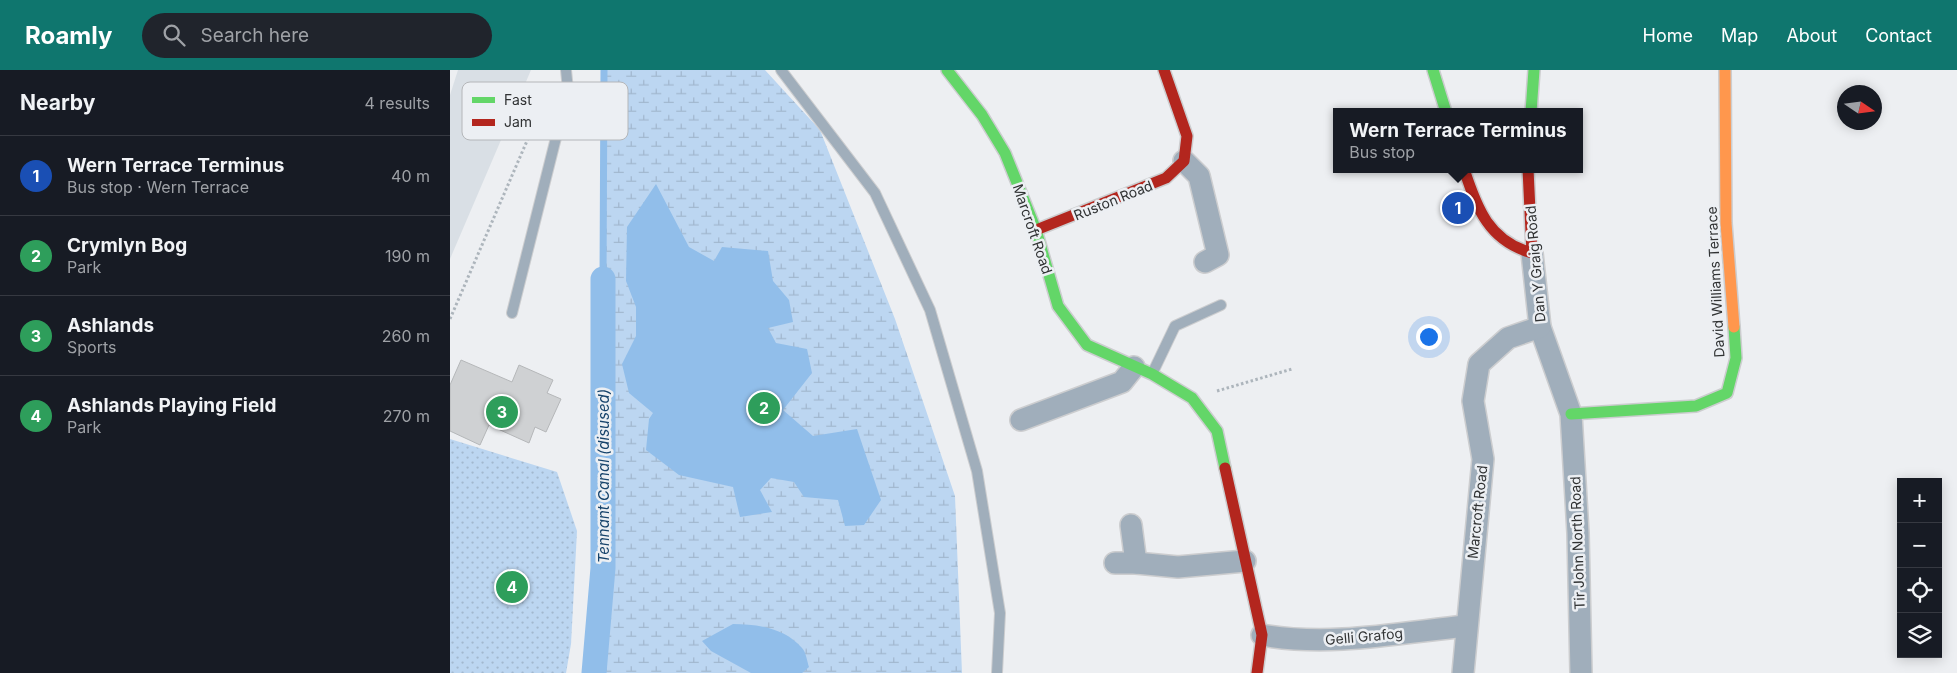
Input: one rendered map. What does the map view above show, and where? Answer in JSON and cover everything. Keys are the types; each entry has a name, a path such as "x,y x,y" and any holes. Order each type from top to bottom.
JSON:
{"street":[{"name":"Marcroft Road","path":"947,70 982,115 1005,153 1036,230 1058,306 1087,345 1143,371 1192,398 1217,431 1262,635 1257,673"},
{"path":"1164,70 1187,136 1184,161 1199,176 1218,255 1205,262"},
{"path":"1433,70 1445,108"},
{"path":"1531,108 1534,70"},
{"name":"David Williams Terrace","path":"1571,414 1696,406 1727,393 1736,358 1726,222 1725,70"},
{"name":"Ruston Road","path":"1036,230 1166,178 1184,161"},
{"path":"1465,173 1470,190 1496,234 1509,245 1532,253"},
{"name":"Dan Y Graig Road","path":"1528,173 1532,253 1540,328 1571,414"},
{"name":"Marcroft Road","path":"1463,673 1483,459 1474,401 1479,364 1508,338 1540,328"},
{"path":"1021,420 1122,382 1143,371"},
{"name":"Tir John North Road","path":"1571,414 1578,533 1581,673"},
{"path":"1131,525 1126,563 1178,567 1245,561"},
{"name":"Gelli Grafog","path":"1262,635 1288,640 1330,640 1466,626"}],"lane":[{"path":"781,70 875,193 930,310 977,471 1000,613 997,673"},
{"path":"512,313 555,140"},
{"path":"1143,371 1175,326 1221,305"}],"path":[{"path":"450,320 528,140"},
{"path":"1192,398 1292,370"}],"shaded area":[{"path":"458,70 531,70 526,82 462,82 462,140 501,140 450,259 450,95"},
{"path":"656,184 689,247 714,261 722,247 768,251 773,281 789,300 793,322 768,328 776,343 807,349 812,373 783,410 813,436 857,429 881,500 864,525 845,526 838,500 804,497 794,482 771,478 760,490 772,512 740,517 733,487 679,475 646,450 649,419 653,413 629,393 622,364 636,336 636,307 626,281 627,227"},
{"path":"733,624 770,628 787,636 795,641 803,650 809,667 802,673 751,673 711,651 702,641"}],"green space":[{"path":"604,70 765,70 820,130 895,319 955,496 962,673 594,673 603,568 604,140 628,140 628,82 604,82"},
{"path":"450,439 557,472 577,531 571,644 566,673 450,673"}],"building":[{"path":"461,360 512,382 519,365 553,380 547,393 561,399 546,432 535,427 529,443 489,425 480,445 450,431 450,385"}],"waterway":[{"path":"604,70 604,82"},
{"path":"603,279 604,140"},
{"name":"Tennant Canal (disused)","path":"594,673 603,568 603,279"}],"traffic: fast":[{"path":"947,70 982,115 1005,153 1036,230 1058,306 1087,345 1152,374 1192,398 1217,431 1225,468"},
{"path":"1433,70 1445,108"},
{"path":"1531,108 1534,70"},
{"path":"1571,414 1696,406 1727,393 1736,358 1734,327"}],"traffic: slow":[{"path":"1725,70 1726,223 1734,327"}],"traffic: jam":[{"path":"1036,230 1166,178 1184,161 1187,136 1164,70"},
{"path":"1465,173 1480,210 1495,232 1517,248 1532,253 1528,173"},
{"path":"1225,468 1262,635 1257,673"}],"place":[{"name":"Wern Terrace Terminus","path":"1458,208"},
{"name":"Crymlyn Bog","path":"764,408"},
{"name":"Ashlands","path":"502,412"},
{"name":"Ashlands Playing Field","path":"512,587"}]}
